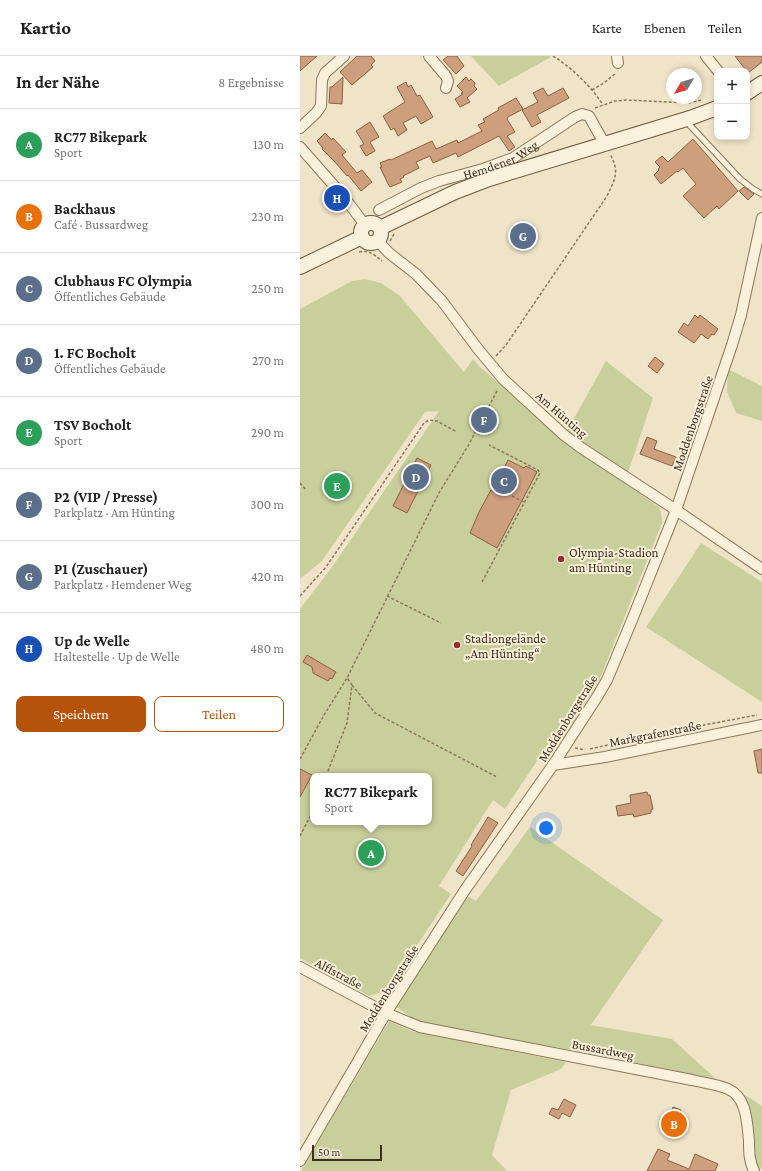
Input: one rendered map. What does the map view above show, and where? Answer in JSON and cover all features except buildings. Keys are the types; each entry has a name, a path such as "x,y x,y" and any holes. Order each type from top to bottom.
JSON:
{"street":[{"path":"300,128 316,113 320,106 322,80 325,73 344,56"},
{"path":"429,56 446,76 448,81 446,88"},
{"path":"706,56 716,68"},
{"path":"750,91 762,83"},
{"name":"Hemdener Weg","path":"379,235 455,192 489,179 685,120 714,109"},
{"path":"582,114 589,116 604,144"},
{"name":"Hemdener Weg","path":"379,210 420,188 439,181 483,169 512,158 582,114"},
{"path":"300,147 344,197 363,231 364,240 371,244 379,235"},
{"name":"Moddenborgstraße","path":"300,1161 386,1013 465,890 553,765 607,680 676,510 732,345 741,315 762,218"},
{"path":"300,267 363,231"},
{"name":"Am Hünting","path":"379,235 388,253 416,274 442,300 488,362 503,379 559,430 580,447 762,569"},
{"name":"Markgrafenstraße","path":"553,765 605,757 762,725"},
{"name":"Alffstraße","path":"300,967 386,1013"},
{"name":"Bussardweg","path":"386,1013 420,1027 437,1032 692,1080 728,1089 739,1098 744,1108 751,1164 754,1171"}],"lane":[{"path":"685,120 740,179 762,194"}],"path":[{"path":"553,56 592,90 604,105"},
{"path":"592,90 611,78 616,72 617,60"},
{"path":"582,114 604,105 626,100 689,103 705,100"},
{"path":"488,362 506,345 607,196 616,177 614,161 604,144"},
{"path":"353,253 366,251 374,254 383,262"},
{"path":"300,760 324,715 347,678 440,491 468,446 503,379"},
{"path":"300,596 323,571 424,423 429,420 437,421 457,432"},
{"path":"482,582 540,473 538,470 489,445"},
{"path":"300,483 306,490"},
{"path":"512,496 524,502"},
{"path":"387,596 440,623"},
{"path":"347,678 376,713 497,777"},
{"path":"327,773 347,723 352,685"},
{"path":"565,746 585,750 656,734 762,715"},
{"path":"300,836 310,818"}],"green space":[{"path":"471,56 549,56 551,57 499,86"},
{"name":"Stadiongelände „Am Hünting“","path":"365,279 381,283 400,296 464,372 473,359 479,366 577,451 659,507 661,512 662,523 599,681 564,737 551,740 505,809 493,800 439,886 451,894 387,991 369,996 300,958 300,609 332,567 439,411 425,412 322,561 300,579 300,309 352,281"},
{"path":"606,361 653,398 628,473 567,431"},
{"path":"728,369 762,386 762,421 736,413 727,392"},
{"path":"701,543 762,582 762,702 646,627"},
{"path":"530,827 663,920 591,1025 672,1039 716,1079 573,1050 437,1028 418,1022 395,1006 466,895 476,901"},
{"path":"389,1021 411,1031 566,1062 561,1069 511,1090 492,1155 507,1171 301,1171"},
{"path":"739,1091 762,1106 762,1167 759,1171 754,1161"}],"place":[{"name":"Up de Welle","path":"337,198"},
{"name":"P1 (Zuschauer)","path":"523,236"},
{"name":"P2 (VIP / Presse)","path":"484,420"},
{"name":"1. FC Bocholt","path":"416,477"},
{"name":"Clubhaus FC Olympia","path":"504,481"},
{"name":"TSV Bocholt","path":"337,486"},
{"name":"Olympia-Stadion am Hünting","path":"561,559"},
{"name":"Stadiongelände „Am Hünting“","path":"457,645"},
{"name":"RC77 Bikepark","path":"371,853"},
{"name":"Backhaus","path":"674,1124"}]}
